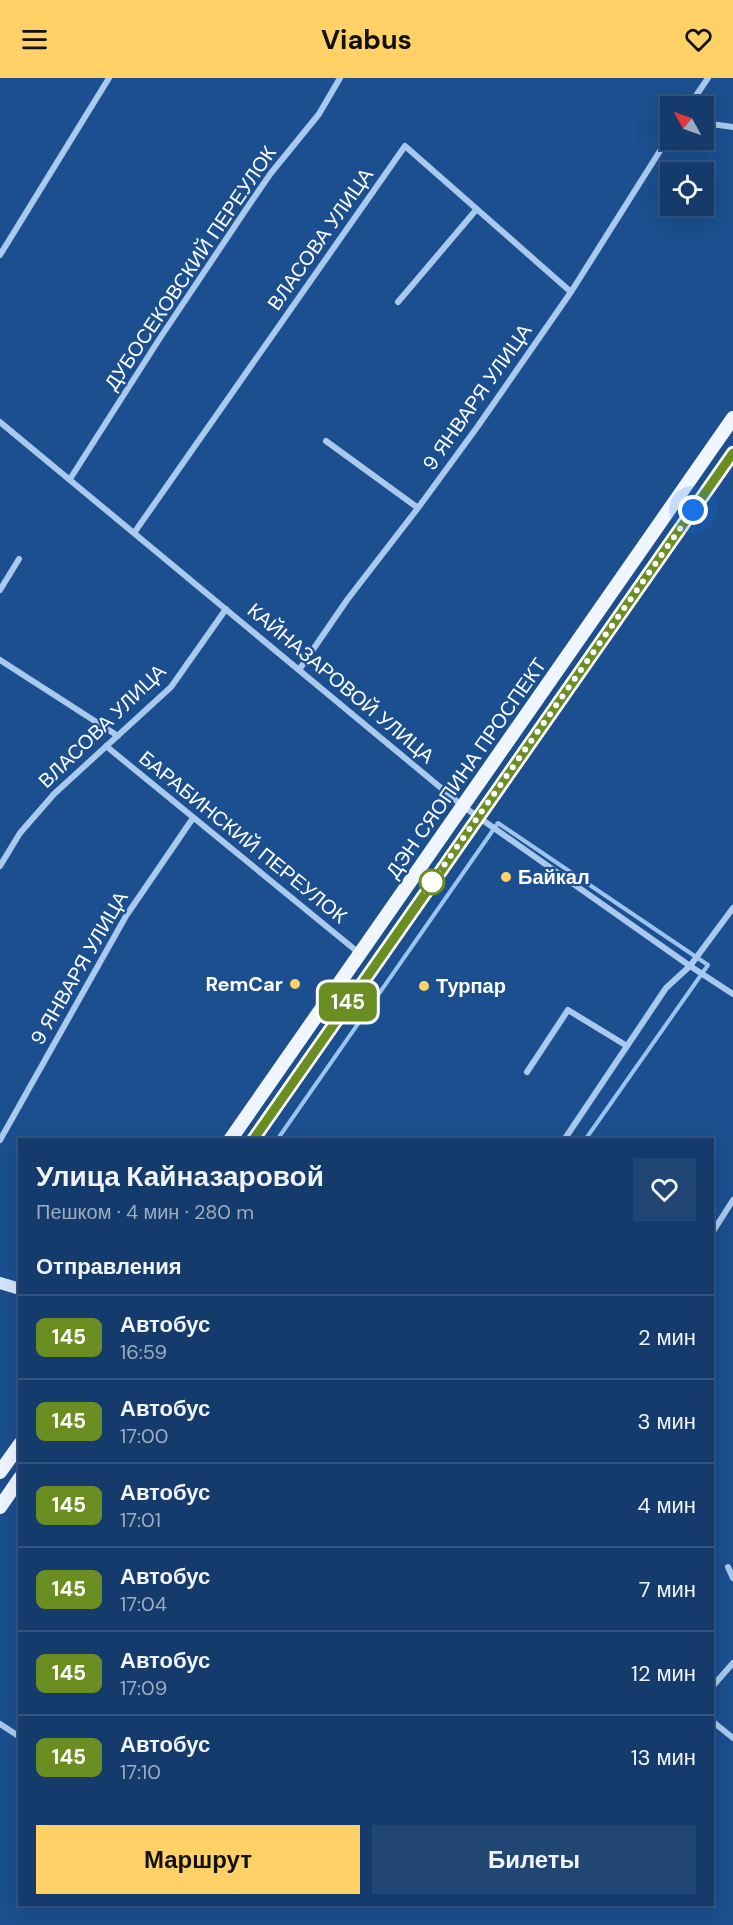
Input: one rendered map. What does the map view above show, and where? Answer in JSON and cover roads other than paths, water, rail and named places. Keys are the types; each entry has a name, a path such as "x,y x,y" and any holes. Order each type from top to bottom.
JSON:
{"main road":[{"name":"ДЭН СЯОПИНА ПРОСПЕКТ","path":"231,1138 731,425"},
{"name":"ДЭН СЯОПИНА ПРОСПЕКТ","path":"254,1138 733,453"},
{"path":"278,1071 294,1081"},
{"path":"0,1472 18,1447"},
{"path":"0,1507 18,1481"}],"street":[{"path":"0,255 109,78"},
{"name":"ДУБОСЕКОВСКИЙ ПЕРЕУЛОК","path":"70,479 160,338 271,173 319,114 340,78"},
{"path":"696,96 708,78"},
{"path":"714,124 733,127"},
{"name":"ВЛАСОВА УЛИЦА","path":"134,532 405,146 571,292"},
{"name":"9 ЯНВАРЯ УЛИЦА","path":"299,670 347,600 460,451 571,292 661,150"},
{"path":"398,302 476,210"},
{"name":"КАЙНАЗАРОВОЙ УЛИЦА","path":"0,422 477,818 733,994"},
{"path":"326,441 418,508"},
{"path":"0,590 19,559"},
{"name":"ВЛАСОВА УЛИЦА","path":"0,866 20,833 54,794 171,687 226,609"},
{"path":"0,660 118,736"},
{"name":"БАРАБИНСКИЙ ПЕРЕУЛОК","path":"106,746 360,954"},
{"name":"9 ЯНВАРЯ УЛИЦА","path":"0,1140 126,916 193,818"},
{"path":"565,1138 666,988 690,966 733,908"},
{"path":"527,1072 568,1010 627,1046"},
{"path":"714,1230 733,1200"},
{"path":"0,1283 18,1288"},
{"path":"728,1567 733,1578"},
{"path":"714,1685 733,1663"},
{"path":"714,1723 733,1738"},
{"path":"0,1724 18,1736"}],"waterway":[{"path":"278,1138 498,823 708,965 586,1138"}],"place":[{"name":"Байкал","path":"506,877"},
{"name":"RemCar","path":"295,984"},
{"name":"Турпар","path":"424,986"}]}
